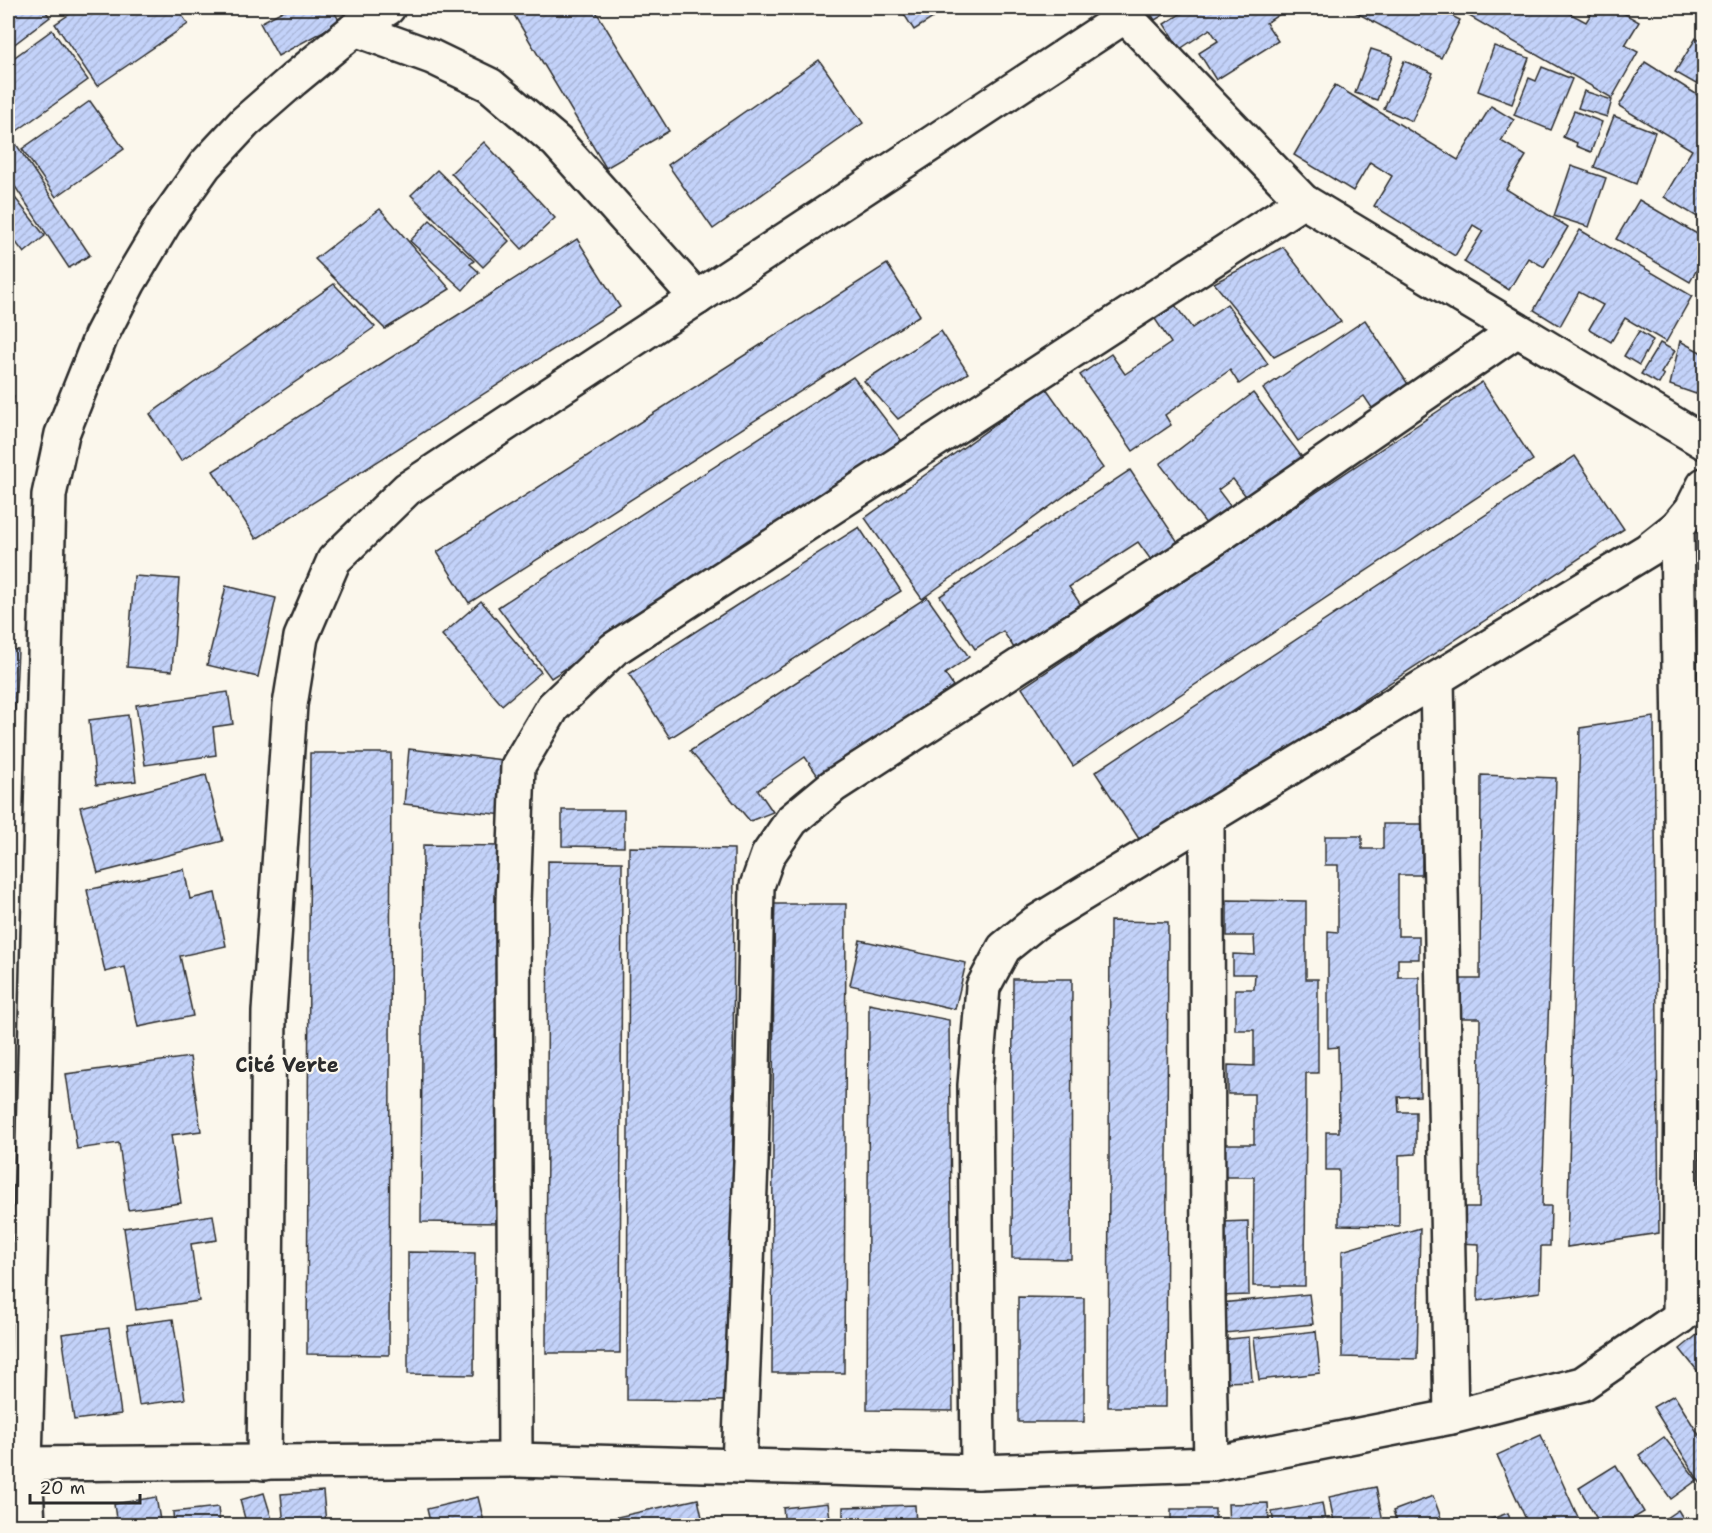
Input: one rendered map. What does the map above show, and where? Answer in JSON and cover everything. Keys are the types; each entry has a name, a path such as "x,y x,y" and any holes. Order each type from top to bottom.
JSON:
{"street":[{"path":"28,1526 25,1464 49,495 62,434 101,336 129,282 166,220 205,165 245,123 293,80 355,29 388,8"},
{"path":"264,1462 269,1012 290,705 301,637 333,560 407,489 697,298 1122,12 1303,201 1704,442"},
{"path":"355,29 432,57 490,85 557,142 697,298"},
{"path":"515,1461 513,902 518,766 553,707 614,649 1303,201"},
{"path":"740,1466 751,1162 756,886 768,855 792,820 833,786 1201,548 1517,330"},
{"path":"978,1473 975,1085 983,987 1004,948 1035,923 1648,550 1677,527 1692,509 1704,485"},
{"path":"25,1464 515,1461 978,1473 1212,1464 1451,1417 1582,1384 1692,1307 1683,951 1677,527"},
{"path":"1437,679 1451,1417"},
{"path":"1207,819 1208,1298 1212,1464"}],"building":[{"path":"8,8 43,8 50,17 8,49"},
{"path":"79,8 177,8 188,24 97,86 55,24"},
{"path":"288,8 332,8 340,22 278,56 260,23"},
{"path":"515,8 594,8 669,131 606,168 511,10"},
{"path":"900,8 949,8 914,30"},
{"path":"1147,8 1175,8 1155,20"},
{"path":"1190,8 1289,8 1266,23 1278,41 1216,80 1199,53 1218,41 1210,29 1180,49 1164,24"},
{"path":"1357,8 1436,8 1460,20 1441,58 1355,12"},
{"path":"1455,8 1560,8 1586,22 1595,8 1615,8 1639,22 1625,45 1638,52 1612,98"},
{"path":"52,30 88,80 14,133 8,124 8,62"},
{"path":"1696,38 1704,44 1704,69 1696,84 1675,72"},
{"path":"1494,46 1529,58 1512,104 1478,91"},
{"path":"1371,49 1393,56 1377,100 1355,93"},
{"path":"819,60 863,123 713,229 668,165"},
{"path":"1404,61 1433,73 1412,121 1384,109"},
{"path":"1645,62 1704,99 1704,221 1664,197 1692,150 1619,106"},
{"path":"1542,67 1572,79 1551,130 1514,115 1529,78 1536,81"},
{"path":"1335,85 1458,160 1491,106 1514,120 1501,141 1526,156 1506,189 1568,227 1544,267 1528,258 1509,290 1464,262 1483,231 1473,225 1455,256 1374,206 1392,176 1370,162 1353,191 1294,155"},
{"path":"1584,91 1612,100 1607,117 1578,108"},
{"path":"90,101 124,149 56,197 22,149"},
{"path":"1574,111 1602,122 1591,152 1563,137"},
{"path":"1614,116 1655,132 1636,184 1594,167"},
{"path":"8,132 90,255 69,268 8,176"},
{"path":"484,142 555,218 522,249 451,173"},
{"path":"1571,166 1606,178 1589,227 1554,216"},
{"path":"437,170 509,241 483,267 411,195"},
{"path":"8,189 45,236 24,253 8,232"},
{"path":"1639,200 1704,238 1704,256 1690,282 1616,239"},
{"path":"380,209 450,289 385,329 315,259"},
{"path":"430,220 474,261 470,264 479,272 463,290 410,241"},
{"path":"1580,230 1692,296 1666,342 1625,318 1611,342 1589,329 1603,305 1579,292 1560,326 1534,310"},
{"path":"577,239 620,307 256,539 213,471"},
{"path":"1283,247 1341,322 1274,357 1214,283"},
{"path":"887,264 920,315 469,603 437,552"},
{"path":"334,284 375,327 181,461 150,414"},
{"path":"1227,304 1268,364 1239,384 1230,370 1165,415 1171,425 1133,451 1080,375 1111,354 1125,374 1171,343 1155,319 1175,305 1192,328"},
{"path":"1365,320 1414,393 1378,417 1364,396 1298,441 1263,389"},
{"path":"941,331 968,373 898,419 864,381"},
{"path":"1639,331 1653,340 1639,365 1624,356"},
{"path":"1680,341 1704,354 1704,380 1696,394 1670,385"},
{"path":"1660,343 1675,351 1661,373 1664,375 1659,384 1641,374"},
{"path":"853,377 908,449 551,678 498,607"},
{"path":"1482,382 1533,460 1073,766 1022,688"},
{"path":"1046,388 1103,468 922,599 865,518"},
{"path":"1253,393 1305,461 1251,503 1233,479 1218,490 1231,507 1207,525 1160,464"},
{"path":"8,394 14,396 8,429"},
{"path":"1575,456 1624,529 1143,845 1095,772"},
{"path":"1130,470 1178,542 1151,560 1138,542 1069,587 1081,605 1014,648 1003,631 975,649 940,596"},
{"path":"859,527 901,591 670,738 629,674"},
{"path":"134,576 179,579 172,671 127,667"},
{"path":"226,586 276,598 258,677 207,665"},
{"path":"927,597 969,657 945,674 953,686 820,779 805,757 758,790 773,812 750,821 690,751"},
{"path":"481,601 541,672 502,705 442,635"},
{"path":"8,649 18,650 15,712 8,712"},
{"path":"228,692 233,724 213,727 216,755 145,765 136,705"},
{"path":"128,715 136,781 96,785 89,720"},
{"path":"1654,717 1659,1233 1567,1247 1580,728"},
{"path":"409,749 503,760 504,815 404,804"},
{"path":"310,753 391,753 389,1355 307,1354"},
{"path":"206,775 223,841 98,873 80,807"},
{"path":"1481,775 1556,778 1542,1206 1551,1206 1550,1246 1541,1246 1540,1292 1478,1301 1479,1244 1457,1243 1457,1207 1479,1207 1480,1018 1449,1018 1449,979 1480,979"},
{"path":"562,810 624,810 624,847 562,846"},
{"path":"1383,824 1422,824 1422,875 1398,875 1398,936 1419,936 1419,959 1398,959 1398,977 1419,977 1420,1096 1398,1097 1399,1112 1416,1112 1416,1154 1399,1155 1399,1226 1339,1225 1339,1170 1326,1170 1326,1132 1339,1132 1338,1047 1328,1048 1328,931 1338,932 1338,865 1325,865 1325,836 1362,836 1362,849 1383,849"},
{"path":"423,845 503,846 502,1223 421,1222"},
{"path":"629,847 734,849 732,1401 627,1400"},
{"path":"548,861 622,862 620,1353 546,1353"},
{"path":"184,869 190,899 215,893 226,946 180,956 193,1016 138,1027 125,967 105,972 87,890"},
{"path":"1227,900 1306,901 1306,979 1318,979 1318,1073 1306,1073 1305,1286 1253,1286 1254,1177 1223,1177 1223,1144 1254,1144 1254,1094 1228,1094 1228,1065 1254,1066 1254,1030 1235,1030 1235,989 1254,989 1255,974 1233,974 1233,954 1255,955 1254,936 1227,936"},
{"path":"774,904 846,904 844,1373 772,1373"},
{"path":"1110,921 1168,922 1166,1407 1108,1407"},
{"path":"860,940 966,963 955,1009 850,985"},
{"path":"1013,979 1072,979 1071,1259 1012,1258"},
{"path":"869,1004 949,1020 953,1411 867,1410"},
{"path":"190,1057 201,1131 171,1135 181,1203 128,1210 119,1143 77,1149 66,1074"},
{"path":"213,1215 217,1240 191,1244 199,1301 136,1310 124,1228"},
{"path":"1248,1221 1249,1295 1220,1296 1220,1222"},
{"path":"1420,1228 1417,1359 1342,1357 1342,1251"},
{"path":"408,1252 475,1253 474,1375 408,1374"},
{"path":"1309,1294 1313,1324 1225,1333 1221,1303"},
{"path":"1018,1297 1084,1298 1084,1422 1018,1422"},
{"path":"173,1319 185,1399 139,1405 127,1325"},
{"path":"109,1328 121,1414 74,1420 62,1334"},
{"path":"1704,1329 1704,1379 1680,1349"},
{"path":"1316,1331 1320,1373 1259,1380 1254,1338"},
{"path":"1249,1337 1252,1381 1224,1382 1220,1340"},
{"path":"1674,1395 1704,1443 1704,1489 1653,1407"},
{"path":"1541,1435 1582,1526 1529,1526 1497,1455"},
{"path":"1664,1437 1697,1480 1671,1499 1639,1455"},
{"path":"1616,1465 1644,1512 1621,1526 1601,1526 1579,1488"},
{"path":"1376,1487 1384,1526 1335,1526 1329,1497"},
{"path":"323,1491 326,1523 284,1526 281,1494"},
{"path":"264,1493 274,1526 247,1526 240,1500"},
{"path":"1433,1496 1444,1526 1398,1526 1393,1511"},
{"path":"156,1497 161,1526 117,1526 114,1504"},
{"path":"478,1497 485,1526 431,1526 427,1509"},
{"path":"698,1499 704,1526 609,1526 608,1519"},
{"path":"828,1503 831,1526 785,1526 783,1508"},
{"path":"1268,1503 1269,1526 1229,1526 1228,1504"},
{"path":"1322,1503 1326,1526 1274,1526 1272,1512"},
{"path":"915,1505 916,1526 843,1526 843,1507"},
{"path":"218,1507 220,1526 174,1526 173,1512"},
{"path":"1171,1509 1215,1509 1215,1526 1171,1526"},
{"path":"1678,1510 1688,1526 1654,1526"},
{"path":"1508,1513 1512,1526 1472,1526"},
{"path":"1099,1521 1099,1526 1046,1526 1046,1522"}],"district":[{"name":"Cité Verte","path":"287,1065"}]}
